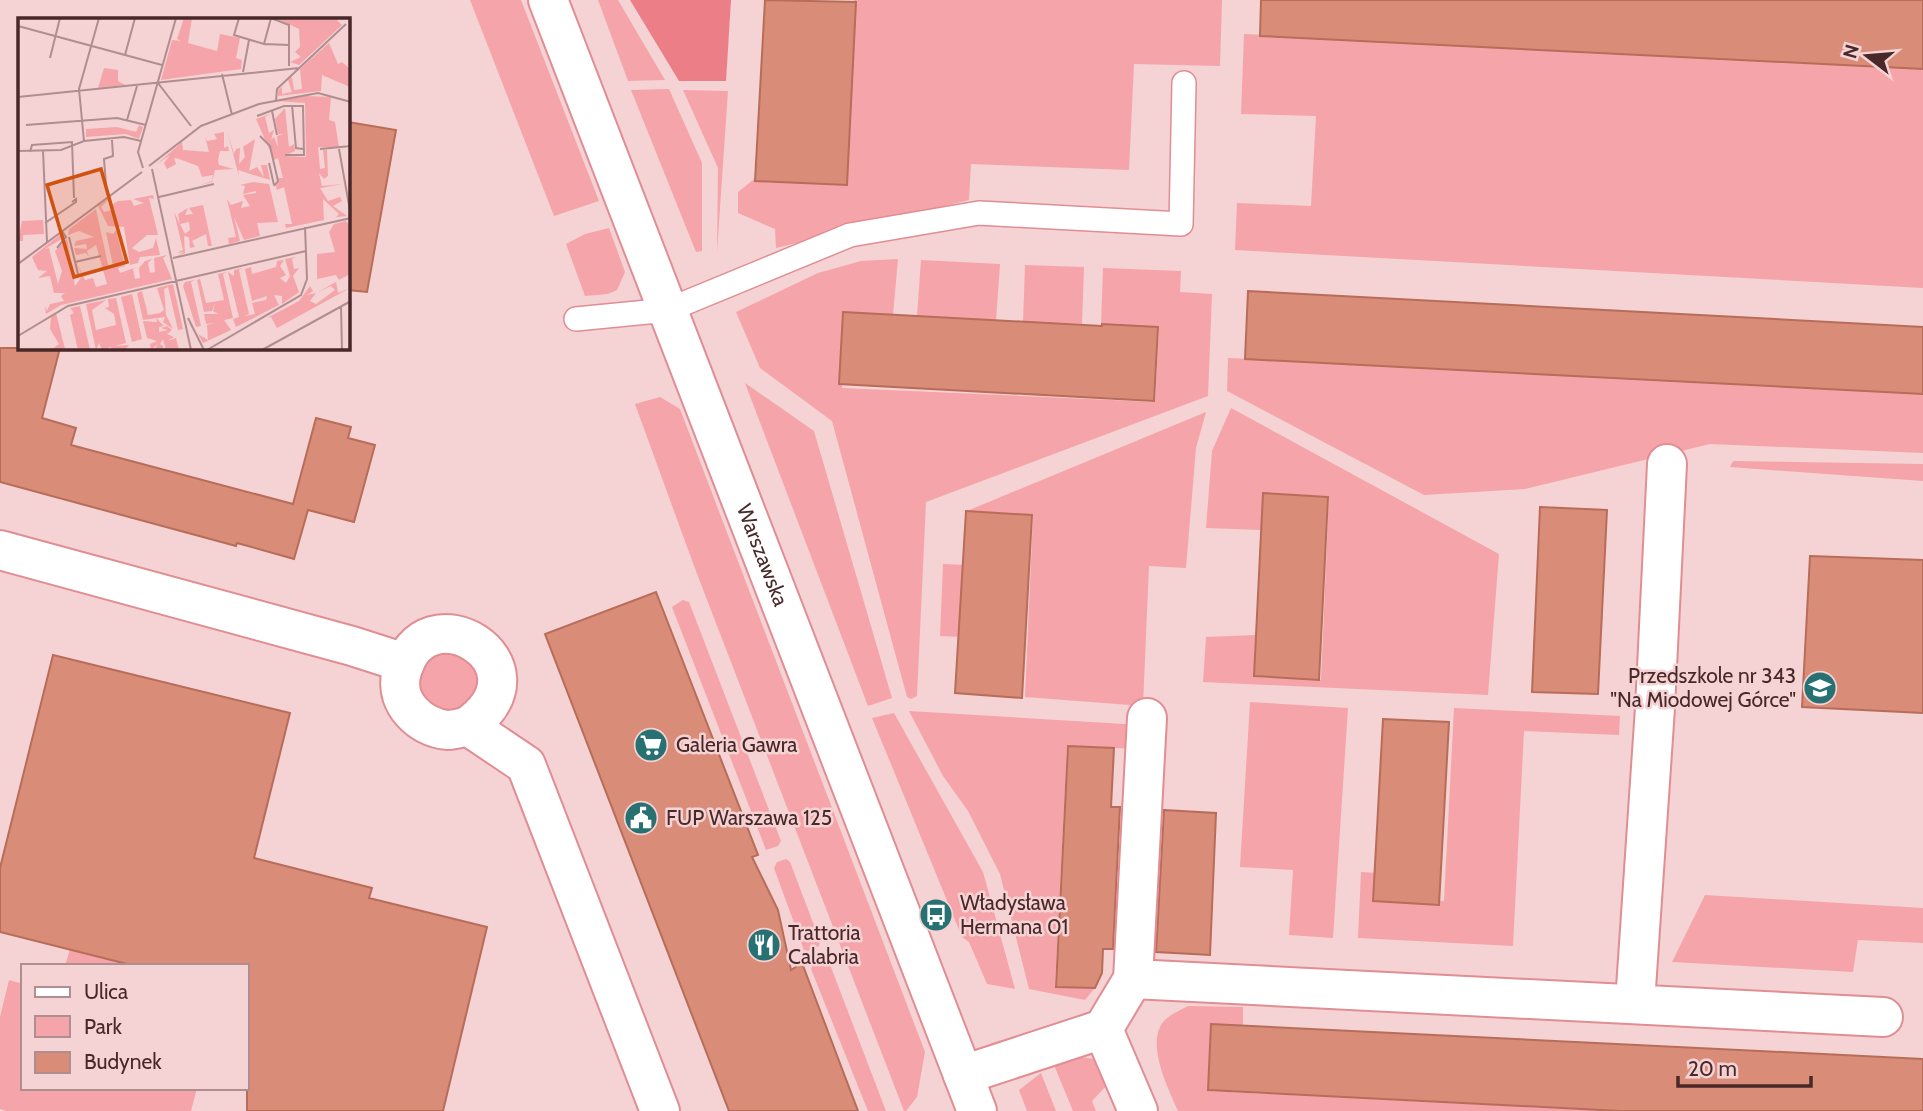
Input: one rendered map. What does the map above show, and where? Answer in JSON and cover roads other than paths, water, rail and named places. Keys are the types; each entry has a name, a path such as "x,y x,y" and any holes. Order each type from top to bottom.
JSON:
{"street":[{"name":"Warszawska","path":"548,0 977,1111"},
{"path":"1635,1003 1655,708 1667,464"},
{"path":"0,550 352,646 405,663"},
{"path":"453,634 473,640 485,649 494,664 497,687 492,704 484,715 468,726 450,730 430,726 414,716 405,703 400,678 405,663 416,646 432,636 453,634"},
{"path":"963,1075 1103,1029 1133,979 1147,718"},
{"path":"468,726 526,765 660,1111"},
{"path":"1133,979 1883,1017"},
{"path":"1103,1029 1138,1111"}],"lane":[{"path":"576,319 668,310 850,235 979,213 1181,224 1184,83"}],"place":[{"name":"Przedszkole nr 343 \"Na Miodowej Górce\"","path":"1820,688"},
{"name":"Galeria Gawra","path":"651,745"},
{"name":"FUP Warszawa 125","path":"641,818"},
{"name":"Władysława Hermana 01","path":"936,915"},
{"name":"Trattoria Calabria","path":"764,945"}]}
